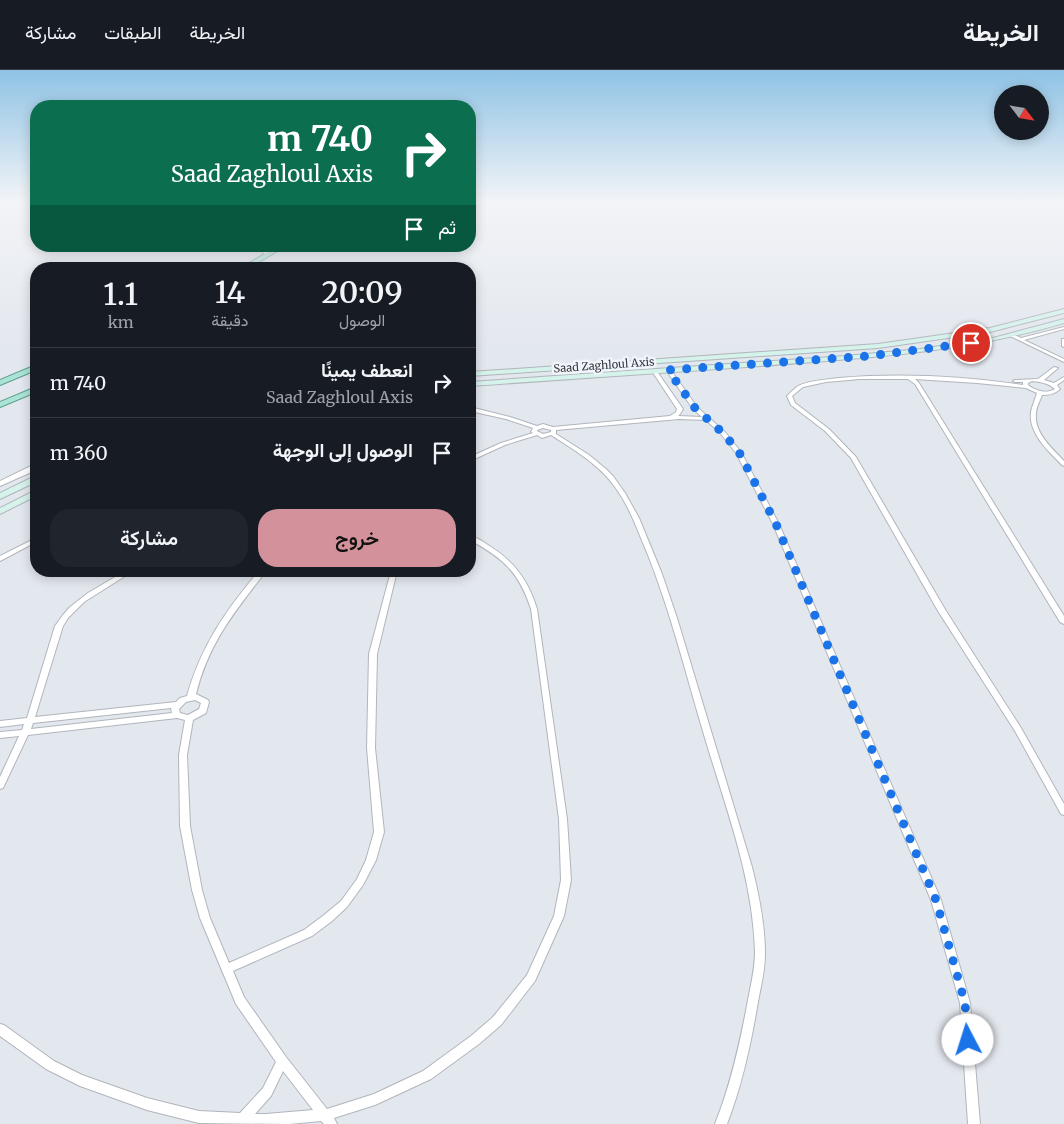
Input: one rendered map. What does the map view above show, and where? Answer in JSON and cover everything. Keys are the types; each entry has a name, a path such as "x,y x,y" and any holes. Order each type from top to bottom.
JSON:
{"main road":[{"path":"254,262 272,252"},
{"path":"264,262 281,252"},
{"name":"Saad Zaghloul Axis","path":"476,374 878,346 990,330 1064,311"},
{"name":"Saad Zaghloul Axis","path":"476,384 894,354 943,348 1010,335 1064,321"},
{"path":"0,383 30,370"},
{"path":"0,405 30,391"},
{"path":"0,496 30,481"},
{"path":"0,511 30,496"}],"street":[{"path":"1020,340 1064,328"},
{"path":"1010,335 1064,361 1040,380 1027,384 932,377 863,378 806,384 794,389 789,396 793,404 827,430 853,457 942,611 1018,730 1064,812"},
{"path":"1064,340 1064,346"},
{"path":"1050,355 1064,354"},
{"path":"668,370 695,408 723,433 739,452 776,524 936,900 965,1003 974,1124"},
{"path":"654,371 680,409"},
{"path":"1064,378 1056,388 1040,392 1027,384 905,373 917,384 1064,622"},
{"path":"917,384 932,377"},
{"path":"1040,380 1064,391"},
{"path":"1040,392 1033,414 1034,424 1064,464"},
{"path":"680,409 695,408"},
{"path":"672,417 678,414 680,409"},
{"path":"476,411 508,418 536,431 542,436 553,432 672,417 692,416 707,419"},
{"path":"476,457 546,426 607,473 625,498 639,526 665,590 739,837 752,891 759,932 760,954 757,976 738,1078 721,1124"},
{"path":"0,484 30,470"},
{"path":"0,1029 50,1065 80,1080 171,1111 199,1117 329,1120 427,1075 475,1040 497,1021 531,978 559,916 566,880 563,819 534,609 523,579 513,566 498,553 476,540"},
{"path":"0,559 30,543"},
{"path":"0,786 26,733 58,626 84,598 120,577"},
{"path":"191,697 197,674 215,634 258,577"},
{"path":"226,969 308,933 328,918 344,904 360,882 371,860 379,832 371,748 373,654 392,577"},
{"path":"0,735 176,715 189,718 199,714 206,705 203,699 191,697 182,700 175,709 176,715"},
{"path":"0,724 177,705"},
{"path":"189,718 183,755 184,826 200,904 240,1000 282,1061 329,1120"},
{"path":"242,1119 267,1092 282,1061"}],"route":[{"path":"968,1040 965,1003 936,900 776,524 739,452 723,433 695,408 668,370 869,356 971,343"}]}
